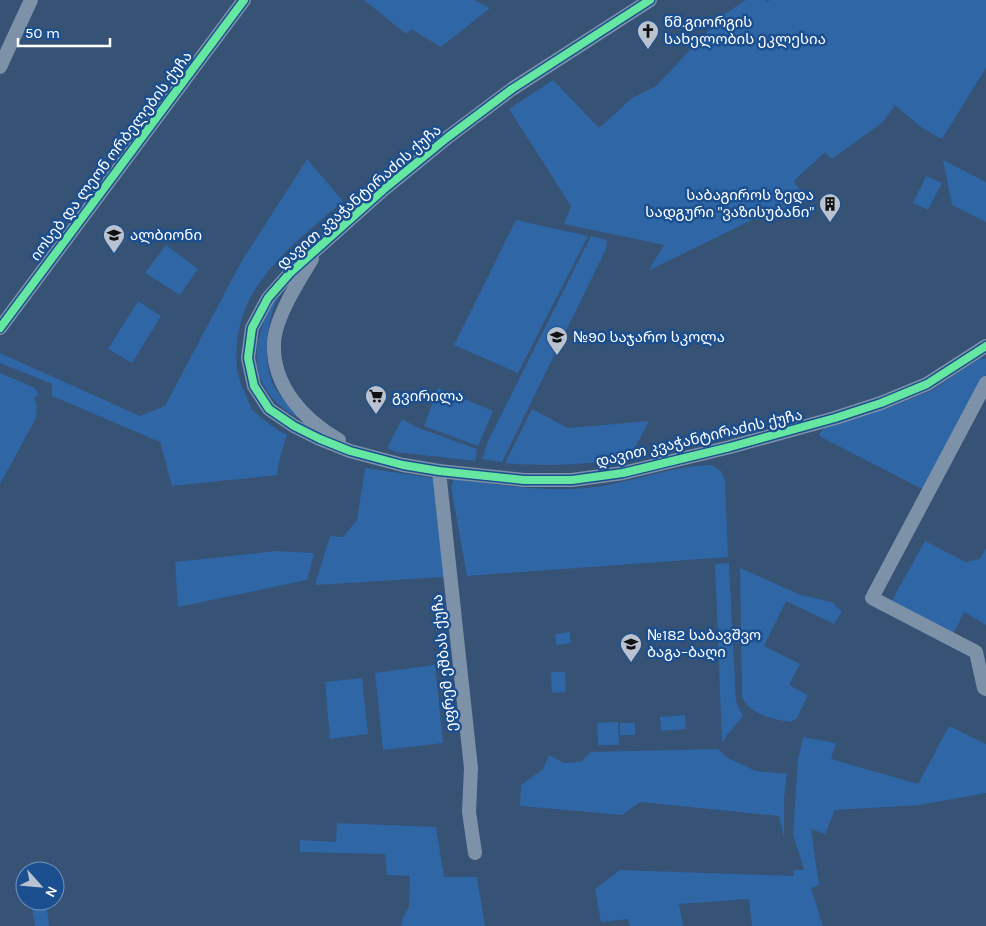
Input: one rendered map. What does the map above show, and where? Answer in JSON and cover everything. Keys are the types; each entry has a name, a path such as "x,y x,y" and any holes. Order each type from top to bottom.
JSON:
{"street":[{"path":"0,67 31,0"},
{"name":"იოსებ და ლეონ ორბელების ქუჩა","path":"0,328 244,0"},
{"name":"დავით კვაჭანტირაძის ქუჩა","path":"650,0 512,89 456,131 384,190 290,273 268,298 252,328 248,358 254,386 269,409 294,426 320,440 403,465 439,471 532,480 572,480 623,473 758,440 881,403 927,384 986,346"},
{"name":"დავით კვაჭანტირაძის ქუჩა","path":"320,247 299,280 283,312 274,342 277,369 289,396 307,418 330,435 362,453"},
{"path":"986,383 872,598 976,652 984,688 986,689"},
{"name":"ეფრემ ეშბას ქუჩა","path":"439,471 471,768 469,812 475,852"}],"shaded area":[{"path":"364,0 474,0 490,8 441,47 411,29 406,34"},
{"path":"746,0 765,0 767,2 770,0 986,0 986,68 942,139 922,128 895,105 882,123 832,159 825,152 794,181 805,197 792,218 754,219 648,271 664,245 564,224 571,206 509,109 553,80 599,128 632,98 656,86 723,15"},
{"path":"307,159 343,201 291,247 260,281 249,301 241,322 237,345 238,376 253,410 264,420 287,435 277,475 172,486 160,442 52,396 52,384 0,363 0,353 140,416 165,406 240,264"},
{"path":"943,160 986,182 986,222 952,205"},
{"path":"926,176 942,183 928,210 913,203"},
{"path":"516,220 588,236 518,373 454,345"},
{"path":"591,236 607,240 606,249 502,462 482,459 488,441"},
{"path":"166,245 198,269 180,295 145,273"},
{"path":"290,282 279,296 274,307 268,330 267,354 270,377 274,386 282,398 299,415 298,418 275,401 267,391 261,380 257,355 258,342 267,311"},
{"path":"138,301 161,316 132,363 108,349"},
{"path":"986,358 986,375 926,488 920,488 821,437 819,434 825,427 895,405 931,391 979,359"},
{"path":"0,373 35,388 39,396 34,397 37,406 36,418 0,484"},
{"path":"438,388 493,411 478,446 424,426"},
{"path":"532,409 568,428 649,421 630,457 568,464 536,465 505,463"},
{"path":"402,419 416,427 477,449 475,461 396,452 389,449 388,446"},
{"path":"711,465 721,471 725,480 728,557 467,576 451,487 454,479 520,487 570,489 603,486 680,468"},
{"path":"365,468 433,478 444,577 315,585 330,536 343,537 357,520"},
{"path":"925,541 966,562 980,559 986,548 986,625 964,612 953,634 890,604"},
{"path":"276,551 314,553 307,580 178,607 175,562"},
{"path":"729,563 736,702 743,716 722,743 715,564"},
{"path":"740,568 801,595 832,602 842,612 834,624 786,601 764,646 800,664 789,685 808,695 797,718 791,722 770,718 756,712 745,702 742,696"},
{"path":"570,632 571,643 556,645 555,634"},
{"path":"435,665 443,743 383,750 375,673"},
{"path":"551,672 565,672 566,692 552,693"},
{"path":"362,678 368,734 330,739 325,682"},
{"path":"685,715 686,729 661,731 660,717"},
{"path":"618,722 619,745 598,745 597,723"},
{"path":"620,723 635,723 635,735 620,735"},
{"path":"949,726 986,744 986,793 920,805 835,810 825,834 811,829 819,885 811,888 823,926 752,926 749,899 679,904 683,926 630,926 628,919 601,922 595,889 620,870 794,876 793,870 804,870 793,834 798,759 803,737 836,743 831,759 918,784"},
{"path":"718,749 726,757 756,771 787,774 784,799 784,838 779,816 640,802 622,815 520,806 521,785 543,769 549,755 564,763 581,762 591,752"},
{"path":"337,823 436,827 444,877 477,877 485,926 401,926 409,907 410,876 387,875 385,854 300,852 300,840 336,842"},
{"path":"32,911 47,911 49,926 35,926"}],"cycle path":[{"path":"0,328 244,0"},
{"path":"650,0 512,89 448,137 383,190 290,273 268,298 252,328 248,358 254,386 269,409 294,426 320,439 350,451 403,465 439,471 524,480 572,480 623,473 730,447 835,418 881,403 927,384 986,346"}],"place":[{"name":"წმ.გიორგის სახელობის ეკლესია","path":"648,50"},
{"name":"საბაგიროს ზედა სადგური \"ვაზისუბანი\"","path":"830,223"},
{"name":"ალბიონი","path":"114,254"},
{"name":"№90 საჯარო სკოლა","path":"557,356"},
{"name":"გვირილა","path":"376,415"},
{"name":"№182 საბავშვო ბაგა–ბაღი","path":"631,663"}]}
